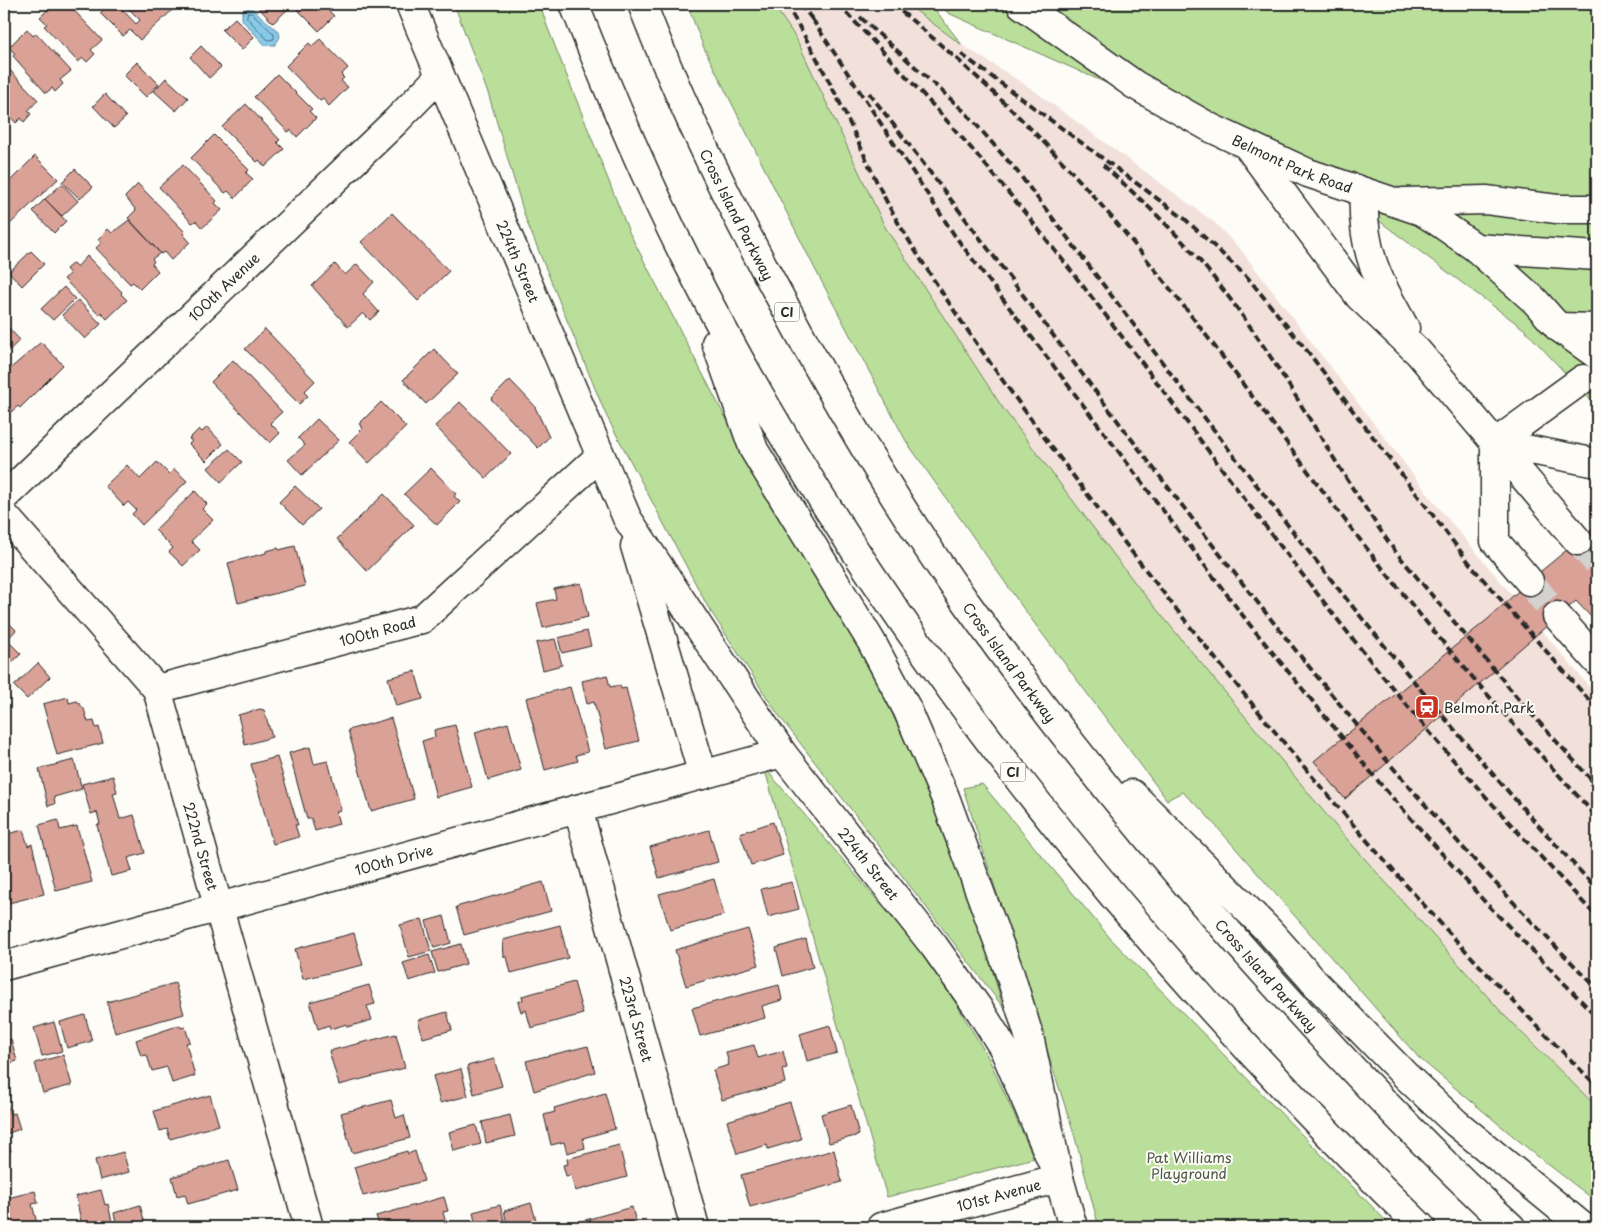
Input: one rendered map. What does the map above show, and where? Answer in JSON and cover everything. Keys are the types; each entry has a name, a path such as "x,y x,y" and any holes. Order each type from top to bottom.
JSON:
{"main road":[{"name":"224th Street","path":"410,4 627,518 703,774"},
{"name":"CI","path":"574,4 606,86 685,257 729,340 824,503 878,585 986,736 1043,810 1164,956 1298,1103 1421,1227"},
{"name":"Cross Island Parkway","path":"642,4 693,122 749,240 819,370 895,497 965,602 1036,698 1175,870 1263,971 1342,1057 1511,1227"},
{"name":"Belmont Park Road","path":"1020,4 1135,85 1247,146 1308,173 1421,211 1476,248 1535,301 1558,327"},
{"name":"100th Avenue","path":"4,497 440,76"},
{"path":"1247,146 1359,296 1418,352 1578,541"},
{"path":"1364,192 1363,219 1372,264 1418,352"},
{"path":"1396,202 1486,200 1557,208 1597,210"},
{"path":"1476,248 1597,256"},
{"path":"685,257 754,450 872,641 907,709 945,797 1009,971 1029,1036 1059,1178"},
{"path":"1495,443 1590,388 1558,327"},
{"path":"1558,327 1597,328"},
{"path":"1558,327 1597,356"},
{"path":"1495,443 1597,463"},
{"path":"1495,443 1495,541 1529,581"},
{"name":"100th Road","path":"157,689 422,619 600,456"},
{"name":"222nd Street","path":"4,514 157,689 309,1227"},
{"name":"224th Street","path":"627,518 782,753 934,946 981,1012 1004,1049 1059,1178 1073,1227"},
{"path":"1557,616 1597,661"},
{"path":"1036,698 1269,931 1317,985 1407,1077 1456,1123 1583,1227"},
{"name":"100th Drive","path":"4,966 782,753"},
{"name":"223rd Street","path":"578,809 695,1227"},
{"name":"101st Avenue","path":"881,1227 1059,1178"}],"shaded area":[{"path":"773,4 910,4 912,8 962,45 1029,87 1214,222 1240,249 1438,507 1597,696 1597,1107 1505,1016 1339,830 1139,588 1002,407 885,227 796,38"}],"green space":[{"path":"454,4 540,4 629,232 723,413 846,616 958,852 1003,1007 777,713 708,607 606,415 526,220 489,96"},
{"path":"687,4 773,4 796,38 885,227 1002,407 1139,588 1339,830 1505,1016 1597,1107 1597,1202 1536,1155 1419,1058 1202,810 1182,792 1167,800 1023,608 906,441 815,269 704,48"},
{"path":"910,4 931,4 962,45 912,8"},
{"path":"939,4 1597,4 1597,407 1524,329 1323,179 948,13"},
{"path":"764,767 935,968 988,1057 1034,1158 887,1197"},
{"name":"Pat Williams Playground","path":"982,784 1110,938 1392,1227 1099,1227 1074,1134 963,788"}],"water":[{"path":"250,7 279,32 280,37 275,45 265,45 242,20 242,11"}],"building":[{"path":"54,4 63,4 65,6 68,4 102,40 91,50 95,54 87,62 83,58 78,62 44,26 47,24 40,17"},
{"path":"110,4 117,4 136,24 140,20 124,4 179,4 140,40 130,30 123,36 100,13"},
{"path":"255,4 281,4 287,10 273,23"},
{"path":"292,4 322,4 334,16 319,31"},
{"path":"235,18 254,37 242,50 222,30"},
{"path":"27,29 33,36 36,33 71,71 60,80 63,84 55,92 52,88 46,93 13,56 15,54 9,47"},
{"path":"320,39 348,68 341,75 344,78 341,81 348,87 329,106 323,99 320,101 286,66 309,43 312,46"},
{"path":"201,46 221,67 209,78 190,57"},
{"path":"137,62 159,84 146,97 124,75"},
{"path":"5,65 38,100 28,111 31,114 24,122 21,118 16,123 4,110"},
{"path":"277,74 312,109 309,111 316,118 297,137 291,130 288,132 254,97"},
{"path":"166,78 188,98 176,111 154,91"},
{"path":"105,94 126,117 114,128 93,106"},
{"path":"246,104 280,140 277,142 284,149 265,167 259,160 257,162 222,127"},
{"path":"214,135 249,170 246,173 253,179 235,198 228,191 225,193 191,158"},
{"path":"35,156 58,179 10,224 4,219 4,187"},
{"path":"183,165 217,201 215,203 222,210 202,228 196,221 192,223 159,187"},
{"path":"75,169 93,187 80,199 62,182"},
{"path":"62,184 78,201 62,216 45,199"},
{"path":"138,184 185,232 183,234 190,242 171,260 164,252 161,254 128,218 136,210 125,197"},
{"path":"45,199 66,221 54,233 33,211"},
{"path":"392,213 449,271 418,301 361,242"},
{"path":"129,220 160,253 152,259 154,261 152,264 158,271 140,289 133,282 130,284 96,248 101,243 98,239 108,229 112,233"},
{"path":"31,251 44,264 22,286 9,272"},
{"path":"87,256 122,292 121,294 127,300 107,319 101,312 99,315 64,279 70,274 66,269 73,263 77,267"},
{"path":"335,264 345,275 357,264 374,282 363,294 379,312 370,320 363,313 348,327 312,286"},
{"path":"64,287 75,299 53,320 41,309"},
{"path":"78,300 101,324 85,339 62,315"},
{"path":"4,323 20,340 4,355"},
{"path":"265,329 315,381 304,392 308,396 299,404 245,349"},
{"path":"41,342 63,365 20,408 18,406 11,412 4,404 4,374"},
{"path":"434,349 458,374 426,404 403,380"},
{"path":"233,360 282,412 270,423 280,433 270,443 211,382"},
{"path":"510,380 534,405 549,437 538,448 491,399"},
{"path":"381,402 406,427 369,463 349,442 363,428 359,424"},
{"path":"460,402 511,454 486,478 435,426"},
{"path":"317,419 339,440 302,475 288,460 305,445 298,438"},
{"path":"207,427 223,444 206,461 189,444 192,441 189,439 199,429 202,432"},
{"path":"229,449 242,462 221,482 208,468"},
{"path":"157,462 169,474 174,469 187,481 142,525 132,514 136,510 128,502 124,506 105,486 127,465 140,479"},
{"path":"431,468 456,494 454,496 460,502 437,525 404,494"},
{"path":"295,486 319,509 302,525 279,502"},
{"path":"195,491 207,504 202,509 213,520 191,541 200,550 183,566 169,552 173,548 155,530"},
{"path":"384,494 414,525 367,571 337,539"},
{"path":"1597,525 1597,617 1594,620 1576,601 1345,799 1314,761 1488,619 1529,581"},
{"path":"295,546 305,586 238,603 228,563 266,553 266,551"},
{"path":"581,583 588,617 543,628 537,603 556,599 554,589"},
{"path":"4,618 16,630 7,640 21,654 4,670"},
{"path":"587,631 591,646 562,653 558,638"},
{"path":"555,639 562,665 543,670 536,643"},
{"path":"38,663 50,677 27,699 14,686"},
{"path":"415,671 423,699 396,706 388,678"},
{"path":"607,675 610,687 620,685 621,689 626,688 639,741 606,749 594,702 587,704 582,681"},
{"path":"570,687 588,752 576,755 578,761 545,770 526,698"},
{"path":"68,697 69,703 77,701 84,709 88,722 94,721 96,728 99,727 103,743 57,755 43,704"},
{"path":"260,709 264,710 272,737 245,745 238,715"},
{"path":"391,718 414,799 371,811 348,730"},
{"path":"508,723 521,770 488,780 475,732"},
{"path":"455,725 472,787 436,797 422,741 435,737 434,730"},
{"path":"310,747 314,764 328,761 341,810 336,812 339,824 315,831 311,818 307,819 289,753"},
{"path":"277,757 298,825 295,825 299,837 273,844 251,764"},
{"path":"74,760 82,789 54,797 55,804 48,806 39,769"},
{"path":"113,776 117,792 113,793 120,819 134,815 145,853 128,858 132,871 111,876 97,825 100,824 97,812 91,814 82,784"},
{"path":"58,820 60,830 77,826 92,882 56,891 39,825"},
{"path":"773,822 783,855 751,865 740,833"},
{"path":"23,830 28,846 32,844 44,894 9,903 4,882 4,852 7,851 4,835"},
{"path":"709,830 718,862 659,878 650,847"},
{"path":"714,879 724,915 670,930 659,894"},
{"path":"543,882 551,911 464,935 456,907"},
{"path":"792,882 799,909 768,917 761,889"},
{"path":"444,916 451,943 434,948 426,921"},
{"path":"422,919 431,951 409,957 400,925"},
{"path":"560,925 568,958 511,973 507,957 504,957 503,940"},
{"path":"748,929 759,965 686,986 675,950"},
{"path":"354,933 363,965 303,979 295,949"},
{"path":"806,939 813,967 783,976 776,948"},
{"path":"461,944 466,964 438,972 432,952"},
{"path":"429,955 435,973 409,981 403,963"},
{"path":"574,982 583,1014 531,1028 526,1010 521,1012 518,1002 523,1000 522,996"},
{"path":"175,983 184,1014 115,1033 107,1002"},
{"path":"369,985 375,1004 367,1006 372,1020 347,1027 347,1024 330,1029 329,1025 318,1029 310,1002"},
{"path":"779,985 782,1000 762,1006 765,1018 700,1036 692,1008"},
{"path":"447,1012 452,1030 423,1038 418,1020"},
{"path":"85,1015 92,1041 67,1048 60,1022"},
{"path":"54,1022 62,1051 42,1056 34,1028"},
{"path":"180,1025 181,1028 185,1027 190,1042 186,1043 195,1076 172,1083 167,1067 152,1071 147,1055 141,1056 136,1040"},
{"path":"830,1025 837,1053 807,1061 800,1034"},
{"path":"396,1034 405,1068 339,1085 329,1051"},
{"path":"11,1039 17,1061 4,1065 4,1041"},
{"path":"754,1045 758,1058 783,1051 787,1068 782,1069 785,1083 722,1100 713,1070 729,1065 726,1052"},
{"path":"588,1046 595,1072 534,1091 526,1061"},
{"path":"63,1055 72,1085 43,1093 35,1063"},
{"path":"494,1059 502,1086 474,1094 467,1066"},
{"path":"461,1069 468,1096 440,1103 433,1076"},
{"path":"605,1093 615,1129 583,1138 585,1148 567,1153 564,1142 551,1145 544,1115 555,1112 554,1108"},
{"path":"210,1095 219,1125 170,1139 167,1129 160,1131 154,1111"},
{"path":"4,1096 10,1114 15,1113 20,1129 6,1134 11,1151 4,1153"},
{"path":"391,1100 396,1118 404,1115 410,1138 352,1153 341,1113"},
{"path":"790,1102 801,1139 768,1149 767,1145 737,1154 727,1121"},
{"path":"851,1105 859,1135 829,1143 821,1114"},
{"path":"510,1115 515,1136 486,1143 482,1122"},
{"path":"476,1125 481,1144 454,1151 449,1132"},
{"path":"619,1145 627,1177 575,1191 571,1175 566,1176 563,1165 568,1164 567,1159"},
{"path":"834,1150 842,1182 750,1207 741,1175"},
{"path":"407,1151 408,1154 415,1151 424,1181 363,1196 354,1167"},
{"path":"123,1152 129,1172 100,1180 95,1160"},
{"path":"229,1160 238,1190 188,1204 185,1194 177,1196 172,1177"},
{"path":"101,1190 105,1205 108,1204 112,1222 82,1227 76,1196"},
{"path":"35,1191 38,1203 32,1204 38,1227 4,1227 4,1199"},
{"path":"444,1197 448,1211 443,1212 447,1227 380,1227 376,1216"},
{"path":"531,1203 537,1223 521,1227 508,1227 504,1211"},
{"path":"140,1205 145,1224 132,1227 117,1227 114,1213"},
{"path":"500,1205 506,1227 476,1227 473,1212"},
{"path":"632,1207 637,1227 560,1227"}],"tunnel":[{"path":"1578,541 1597,562"},
{"path":"1529,581 1557,616"}],"railway":[{"path":"786,4 843,109 897,221 961,321 1053,449 1254,707 1364,837 1478,964 1597,1086"},
{"path":"800,4 816,24"},
{"path":"838,4 912,82 983,162 1094,301 1310,584 1421,722 1485,796 1597,917"},
{"path":"892,4 962,63 1006,105 1070,170 1109,214 1147,259 1389,577 1476,682 1597,817"},
{"path":"860,17 966,113 1016,170 1227,446 1370,627 1519,804 1597,889"},
{"path":"812,19 955,236 1250,625 1383,787 1484,901 1597,1017"},
{"path":"961,54 1185,219 1248,278 1308,352 1474,569 1597,709"},
{"path":"869,93 1219,553 1309,666 1401,777 1497,885 1597,988"},
{"path":"1103,165 1177,236 1217,282 1264,347 1350,484 1395,551 1527,709 1597,786"}],"place":[{"name":"Belmont Park","path":"1427,707"}]}
